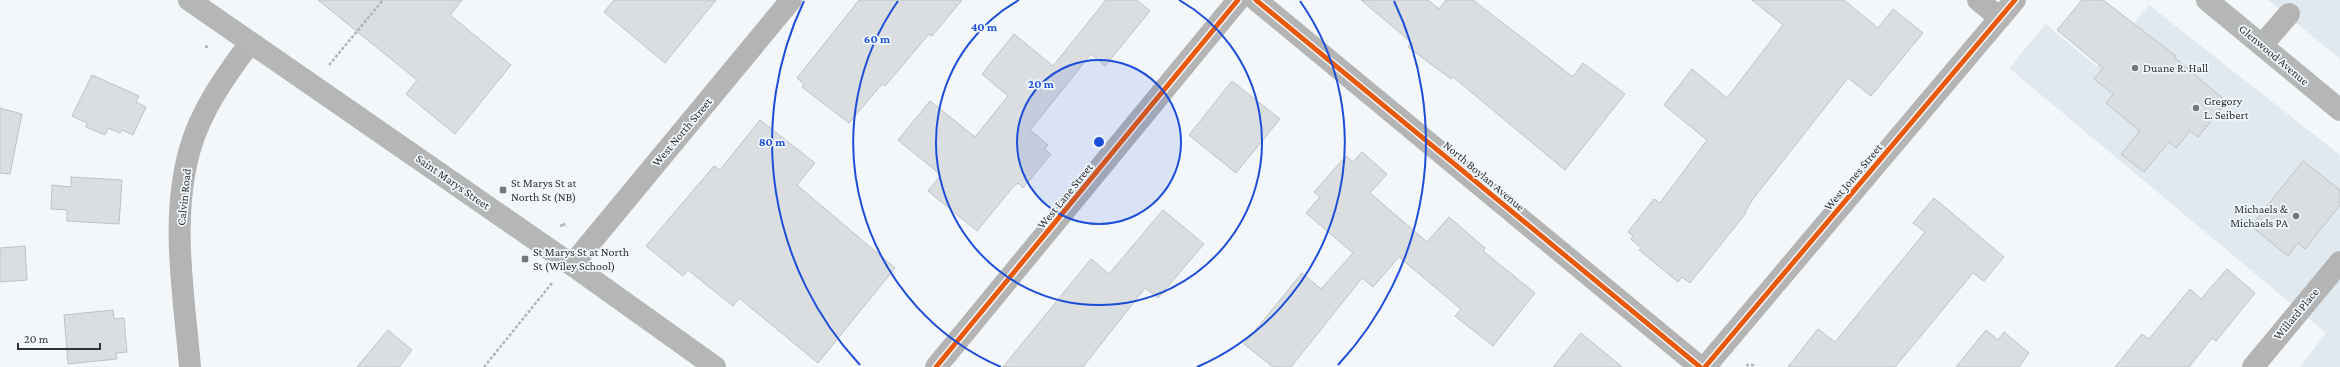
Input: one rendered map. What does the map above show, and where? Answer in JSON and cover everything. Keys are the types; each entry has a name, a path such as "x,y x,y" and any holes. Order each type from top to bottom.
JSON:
{"main road":[{"name":"Saint Marys Street","path":"189,0 572,265 715,367"},
{"name":"Glenwood Avenue","path":"2218,3 2262,45 2340,110"}],"street":[{"name":"West North Street","path":"572,265 791,0"},
{"name":"West Lane Street","path":"946,364 1238,0"},
{"name":"North Boylan Avenue","path":"1256,0 1700,367"},
{"path":"1978,0 2000,18"},
{"name":"West Jones Street","path":"1705,367 2015,0"},
{"path":"2262,45 2289,14"},
{"name":"Calvin Road","path":"190,367 180,241 184,180 190,148 202,121 216,94 250,43"},
{"name":"Willard Place","path":"2253,367 2340,262"}],"path":[{"path":"329,65 383,0"},
{"path":"205,47 211,46"},
{"path":"562,223 567,227"},
{"path":"484,367 552,283"},
{"path":"1746,366 1756,365"}],"shaded area":[{"path":"2268,0 2340,0 2340,59"},
{"path":"2149,5 2340,155 2340,367 2300,367 2326,333 2009,68 2046,24 2097,67"}],"building":[{"path":"318,0 462,0 450,15 511,65 455,134 406,94 417,80"},
{"path":"614,0 716,0 665,63 604,12"},
{"path":"859,0 962,0 932,36 929,34 885,86 882,84 849,123 802,87 804,84 797,78"},
{"path":"1106,0 1137,0 1150,11 1105,66 1091,54 1030,130 1048,145 1044,149 1051,154 1023,188 1018,183 1013,187 977,231 928,191 941,175 898,140 930,101 975,137 1008,96 982,74 1014,34 1053,66"},
{"path":"1361,0 1428,0 1439,9 1446,0 1473,0 1573,77 1583,63 1625,94 1565,170 1453,77 1451,79 1408,47 1411,42"},
{"path":"1752,0 1844,0 1878,28 1893,9 1923,33 1871,96 1848,78 1753,199 1745,212 1746,213 1690,283 1682,277 1678,282 1639,250 1641,248 1631,239 1633,236 1628,232 1654,199 1660,203 1707,140 1664,105 1692,69 1727,98 1783,25"},
{"path":"2082,0 2103,0 2176,56 2175,58 2227,102 2198,137 2190,131 2176,148 2169,142 2144,172 2121,154 2140,131 2106,103 2113,94 2094,79 2103,68 2057,30"},
{"path":"92,75 139,96 136,102 146,107 133,135 122,130 120,133 108,128 105,135 86,127 87,123 72,116"},
{"path":"1232,81 1280,119 1236,173 1189,135"},
{"path":"0,108 22,114 10,174 0,173"},
{"path":"760,120 815,163 797,185 895,268 818,363 739,298 733,306 688,270 683,276 646,246 714,166 720,170"},
{"path":"1362,152 1387,174 1370,193 1427,242 1449,217 1485,248 1483,251 1535,293 1493,346 1455,316 1461,309 1399,257 1373,287 1362,278 1291,367 1273,367 1244,344 1302,273 1321,289 1353,253 1306,213 1320,197 1314,192 1346,156 1353,162"},
{"name":"Michaels & Michaels PA","path":"2303,161 2340,190 2340,205 2305,249 2298,243 2288,256 2251,226"},
{"path":"71,177 122,180 119,224 67,221 67,210 51,209 52,185 71,187"},
{"path":"1934,198 2004,257 1984,281 1973,273 1895,367 1788,367 1818,329 1835,342 1925,232 1913,223"},
{"path":"1163,210 1204,244 1158,298 1145,288 1083,367 1003,367 1091,259 1109,274"},
{"path":"25,246 27,280 0,282 0,248"},
{"path":"2227,269 2255,293 2216,341 2212,338 2189,367 2115,367 2142,334 2149,339 2190,289 2201,299"},
{"path":"113,310 114,319 124,318 127,352 116,353 117,359 68,364 64,315"},
{"path":"388,330 412,350 399,367 357,367"},
{"path":"1986,330 1998,340 2004,332 2029,353 2019,367 1956,367"},
{"path":"1581,333 1622,367 1553,367"}],"cycle path":[{"path":"936,367 1238,0"},
{"path":"1256,0 1700,367"},
{"path":"1705,367 2015,0"}],"place":[{"name":"Duane R. Hall","path":"2135,68"},
{"name":"Gregory L. Seibert","path":"2196,108"},
{"name":"St Marys St at North St (NB)","path":"503,190"},
{"name":"Michaels & Michaels PA","path":"2296,216"},
{"name":"St Marys St at North St (Wiley School)","path":"525,259"}]}
